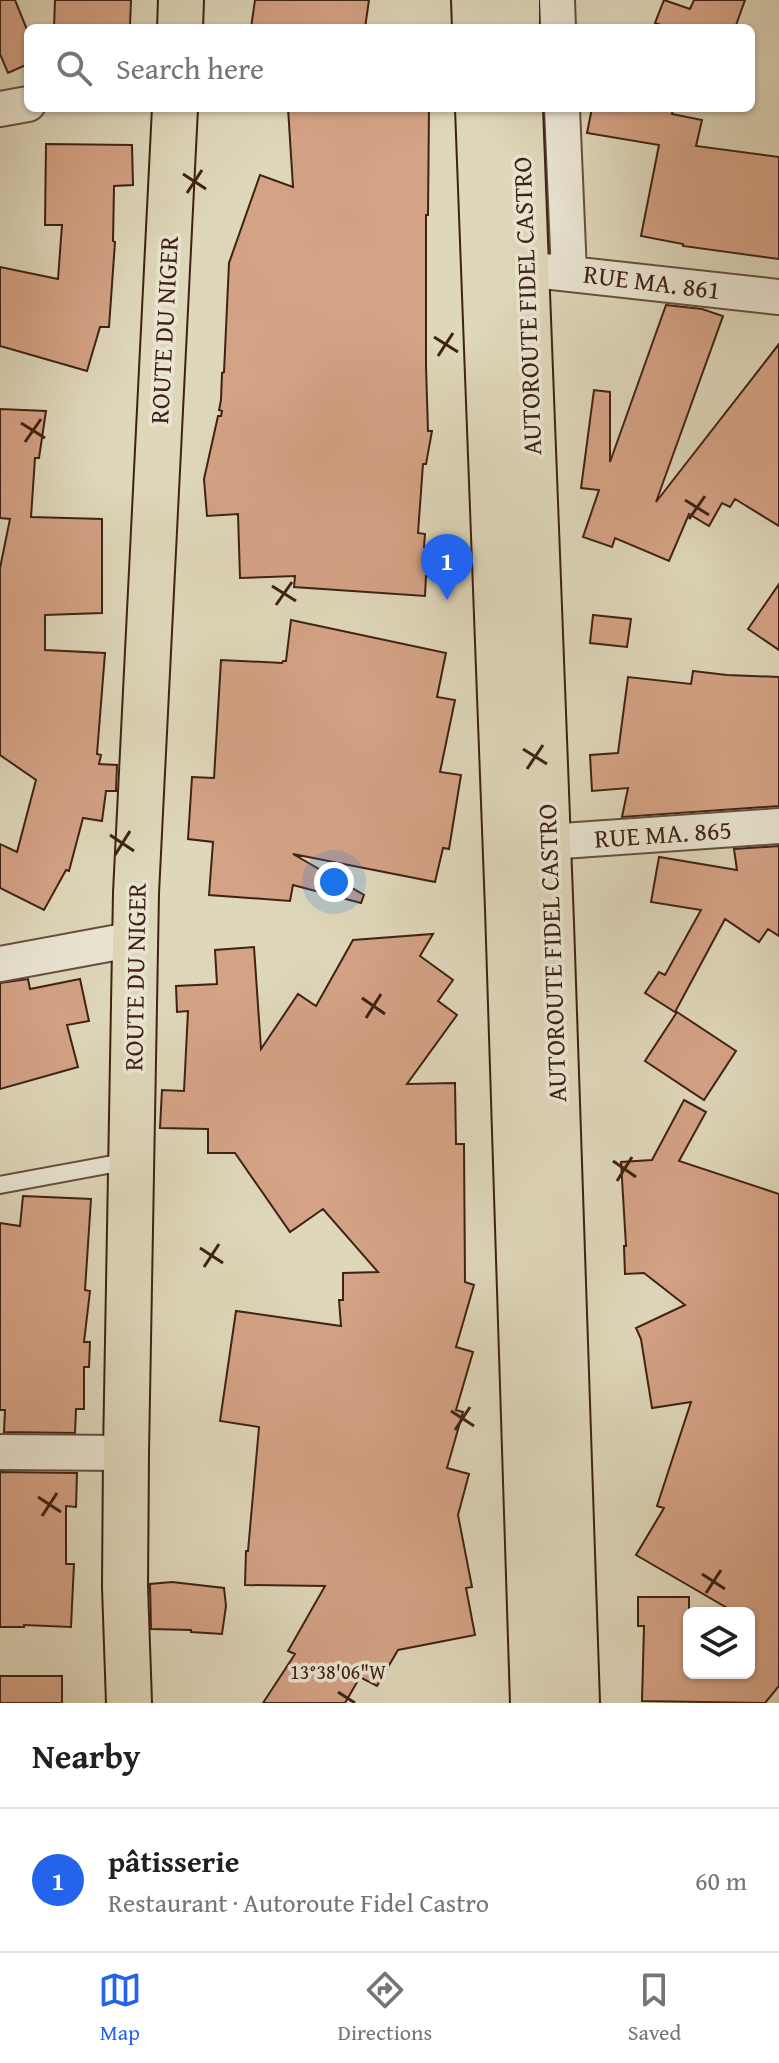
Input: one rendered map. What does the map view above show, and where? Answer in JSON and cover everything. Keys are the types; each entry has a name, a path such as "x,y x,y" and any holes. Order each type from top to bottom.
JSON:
{"main road":[{"path":"180,24 181,0"},
{"path":"474,0 475,24"},
{"path":"517,0 517,24"},
{"name":"ROUTE DU NIGER","path":"129,1703 125,1587 126,1453 135,939 175,112"},
{"name":"AUTOROUTE FIDEL CASTRO","path":"478,112 509,925 533,1703"},
{"name":"AUTOROUTE FIDEL CASTRO","path":"520,112 577,1703"}],"street":[{"path":"557,0 558,24"},
{"path":"0,109 24,105"},
{"path":"562,112 569,273"},
{"name":"RUE MA. 861","path":"525,269 779,297"},
{"name":"RUE MA. 865","path":"548,842 779,826"},
{"path":"0,964 135,939"},
{"path":"0,1452 126,1453"}],"lane":[{"path":"0,1185 131,1161"}],"building":[{"path":"0,0 15,0 25,24 24,66 8,73 0,54"},
{"path":"55,0 131,0 130,24 54,24"},
{"path":"255,0 369,0 366,24 252,24"},
{"path":"664,0 690,9 694,0 745,0 736,24 655,23"},
{"path":"288,112 429,112 426,366 428,431 432,431 426,464 423,464 418,533 425,534 424,547 434,548 432,577 426,576 425,596 294,587 295,576 240,578 238,514 207,516 204,479 218,416 222,411 219,410 224,372 229,263 260,175 293,187"},
{"path":"591,112 672,112 702,120 696,146 779,157 779,259 683,246 641,236 659,145 587,133"},
{"path":"46,144 132,145 133,185 114,186 115,242 109,327 100,327 87,371 0,346 0,267 58,279 62,225 45,225"},
{"path":"666,305 702,309 723,316 656,502 779,344 779,526 735,499 730,507 722,503 709,526 689,514 669,561 615,538 612,547 583,537 599,490 581,488 594,390 610,392 610,462"},
{"path":"0,409 46,411 39,458 35,458 31,517 102,519 102,613 45,615 45,650 105,653 97,754 101,755 99,764 117,765 116,791 106,791 102,821 83,818 69,871 66,870 44,910 0,888 0,844 17,852 36,780 0,755 0,568 10,519 0,518"},
{"path":"779,584 779,650 748,629"},
{"path":"593,615 631,619 627,647 590,643"},
{"path":"291,620 446,653 437,697 455,700 440,772 461,775 449,849 443,848 435,882 293,854 364,895 361,903 293,885 290,901 209,895 213,842 188,839 192,777 214,778 221,660 286,661"},
{"path":"693,671 779,677 779,806 622,817 628,788 592,791 590,755 618,753 628,677 691,684"},
{"path":"779,846 779,936 768,929 759,942 725,919 675,1012 645,993 659,972 665,975 701,910 651,902 659,857 737,870 734,849"},
{"path":"433,934 420,956 453,980 438,1001 457,1015 407,1084 455,1083 456,1144 464,1144 465,1282 474,1285 456,1347 473,1352 456,1410 463,1412 447,1468 469,1474 458,1515 472,1587 466,1588 475,1635 398,1650 377,1686 360,1677 345,1703 263,1703 295,1654 288,1651 325,1586 245,1585 259,1427 220,1421 236,1311 341,1326 339,1300 343,1300 343,1273 378,1272 323,1209 290,1232 235,1153 208,1153 208,1129 160,1128 162,1090 184,1091 188,1011 177,1012 176,986 217,984 215,950 254,947 261,1049 298,994 316,1006 353,940"},
{"path":"28,979 30,989 80,979 89,1021 67,1025 78,1067 0,1089 0,983"},
{"path":"677,1012 736,1051 704,1100 645,1061"},
{"path":"684,1100 706,1112 679,1161 779,1194 779,1686 765,1703 642,1701 644,1626 638,1626 638,1597 689,1597 689,1607 683,1607 683,1679 755,1679 755,1607 726,1607 636,1555 664,1508 657,1506 691,1402 652,1408 641,1339 636,1328 685,1305 644,1273 625,1274 621,1162 652,1160"},
{"path":"23,1196 91,1199 85,1290 90,1291 84,1342 90,1342 89,1367 84,1367 84,1409 76,1409 75,1433 4,1432 5,1410 0,1410 0,1223 20,1226"},
{"path":"0,1472 77,1473 76,1507 66,1506 66,1564 74,1564 71,1627 0,1627"},
{"path":"172,1582 224,1588 226,1606 222,1634 151,1629 150,1584"},
{"path":"0,1676 62,1676 62,1703 0,1703"}],"place":[{"name":"pâtisserie","path":"447,600"}]}
